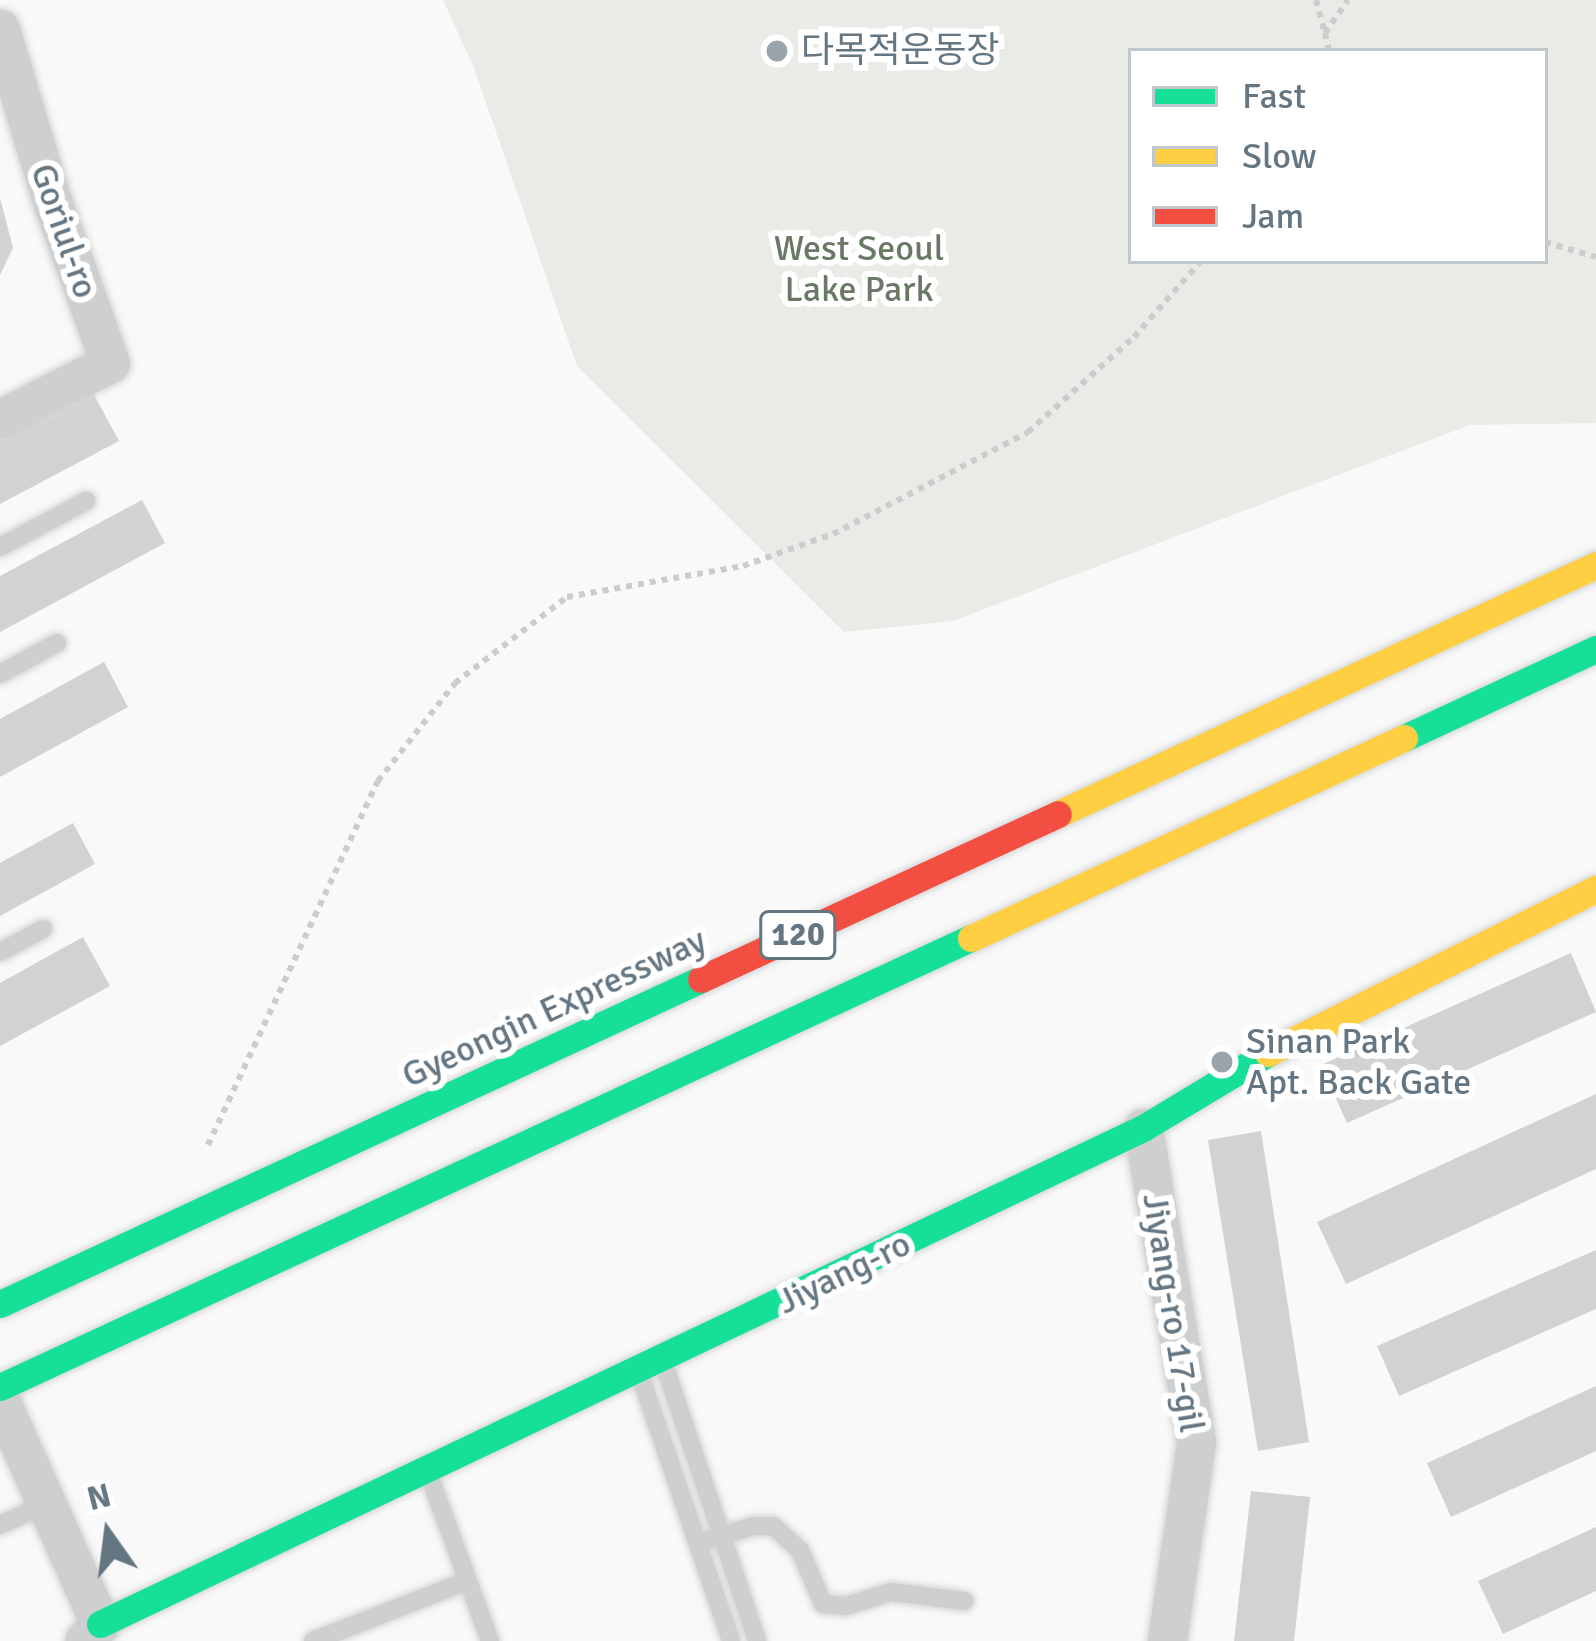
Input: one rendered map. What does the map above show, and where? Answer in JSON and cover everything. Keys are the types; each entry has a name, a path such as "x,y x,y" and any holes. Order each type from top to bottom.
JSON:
{"main road":[{"name":"Gyeongin Expressway","path":"0,1304 1596,566"},
{"name":"120","path":"0,1387 1596,649"},
{"name":"Jiyang-ro","path":"92,1632 1143,1128 1277,1048 1596,889"}],"street":[{"name":"Goriul-ro","path":"0,29 53,204 110,363 0,419"},
{"name":"Jiyang-ro 17-gil","path":"1143,1128 1196,1442 1167,1641"},
{"path":"0,1400 40,1489 92,1632"}],"lane":[{"path":"0,547 86,501"},
{"path":"0,674 56,643"},
{"path":"0,952 44,929"},
{"path":"651,1366 722,1536 757,1641"},
{"path":"651,1366 698,1544 731,1641"},
{"path":"428,1471 490,1641"},
{"path":"0,1525 40,1489"},
{"path":"698,1544 754,1526 787,1534 824,1604 846,1606 891,1592 964,1601"},
{"path":"313,1641 467,1581"}],"path":[{"path":"1316,0 1328,48"},
{"path":"1325,33 1348,0"},
{"path":"1548,243 1596,253"},
{"path":"208,1145 378,781 455,683 567,597 766,558 833,533 1028,432 1134,337 1198,264"}],"green space":[{"name":"West Seoul Lake Park","path":"443,0 1596,0 1596,423 1470,425 953,621 844,632 577,366 474,68"}],"building":[{"path":"0,198 13,248 0,275"},
{"path":"92,391 119,441 0,504 0,440"},
{"path":"142,500 165,543 0,632 0,576"},
{"path":"104,662 128,707 0,777 0,719"},
{"path":"73,823 95,864 0,916 0,863"},
{"path":"83,937 110,986 0,1046 0,983"},
{"path":"1571,953 1596,1012 1347,1123 1321,1065"},
{"path":"1596,1094 1596,1169 1346,1284 1317,1222"},
{"path":"1261,1131 1309,1442 1258,1451 1208,1140"},
{"path":"1596,1250 1596,1309 1399,1396 1377,1346"},
{"path":"1596,1386 1596,1451 1451,1517 1427,1463"},
{"path":"1251,1491 1310,1497 1294,1641 1234,1641"},
{"path":"1596,1527 1596,1591 1503,1634 1478,1581"}],"traffic: fast":[{"path":"1404,738 1596,649"},
{"path":"0,1387 971,938"},
{"path":"0,1304 701,979"},
{"path":"100,1624 1143,1128 1268,1053"}],"traffic: slow":[{"path":"1058,814 1596,565"},
{"path":"971,938 1404,738"},
{"path":"1268,1053 1596,889"}],"traffic: jam":[{"path":"701,979 1058,814"}],"place":[{"name":"다목적운동장","path":"777,51"},
{"name":"Sinan Park Apt. Back Gate","path":"1222,1062"}]}
